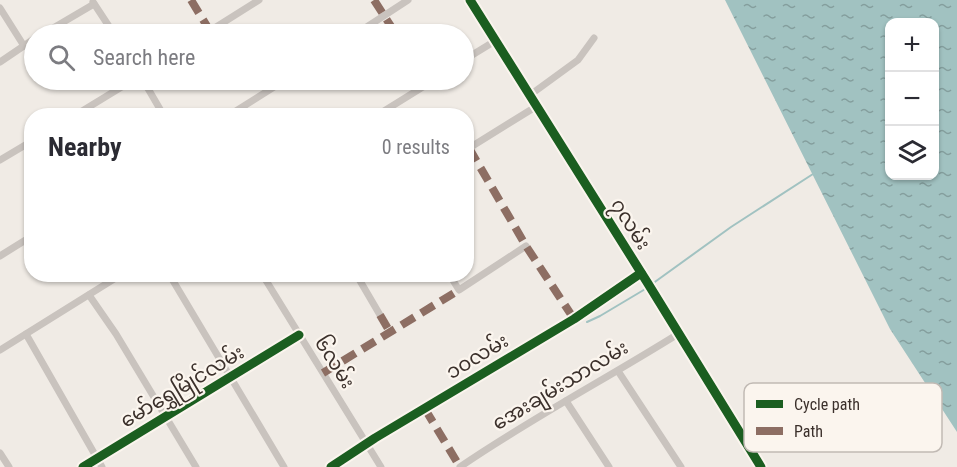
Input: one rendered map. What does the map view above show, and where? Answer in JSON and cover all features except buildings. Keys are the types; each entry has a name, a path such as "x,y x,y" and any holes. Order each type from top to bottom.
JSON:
{"street":[{"path":"221,24 259,0"},
{"path":"371,24 408,0"},
{"name":"၇လမ်း","path":"470,0 744,440"},
{"path":"58,24 92,2 107,24"},
{"path":"0,8 24,46 0,62"},
{"path":"530,95 578,60 594,38"},
{"path":"474,54 495,41"},
{"path":"87,108 117,90"},
{"path":"149,90 159,108"},
{"path":"241,108 269,90"},
{"path":"389,108 418,90"},
{"path":"474,145 537,106"},
{"path":"0,160 24,146"},
{"path":"0,256 24,241"},
{"path":"474,280 526,246"},
{"name":"၁၀လမ်း","path":"331,467 644,278"},
{"path":"0,350 109,282"},
{"path":"174,282 284,467"},
{"name":"၆လမ်း","path":"267,282 381,467"},
{"path":"361,282 380,315"},
{"path":"454,282 459,290 471,282"},
{"path":"88,295 116,334 196,467"},
{"path":"26,334 102,467"},
{"name":"အေးချမ်းသာလမ်း","path":"460,467 500,440 678,334"},
{"name":"မော်ရွှေမြိုင်လမ်း","path":"83,467 299,335"},
{"path":"618,371 681,467"},
{"path":"566,401 609,467"},
{"name":"၇လမ်း","path":"752,452 761,467"},
{"path":"0,453 9,467"}],"water":[{"path":"725,0 957,0 957,432 942,409 942,383 925,383 890,329"}],"waterway":[{"path":"652,284 731,227 813,174"},
{"path":"587,322 647,288"}],"marked path":[{"path":"191,0 206,24"},
{"path":"374,0 390,24"},
{"path":"474,157 526,246 574,319"},
{"path":"323,373 459,290"},
{"path":"380,315 390,332"},
{"path":"425,409 460,467"}],"cycle path":[{"path":"470,0 744,439"},
{"path":"331,467 375,438 574,319 641,273"},
{"path":"83,467 299,335"},
{"path":"752,452 761,467"}]}
